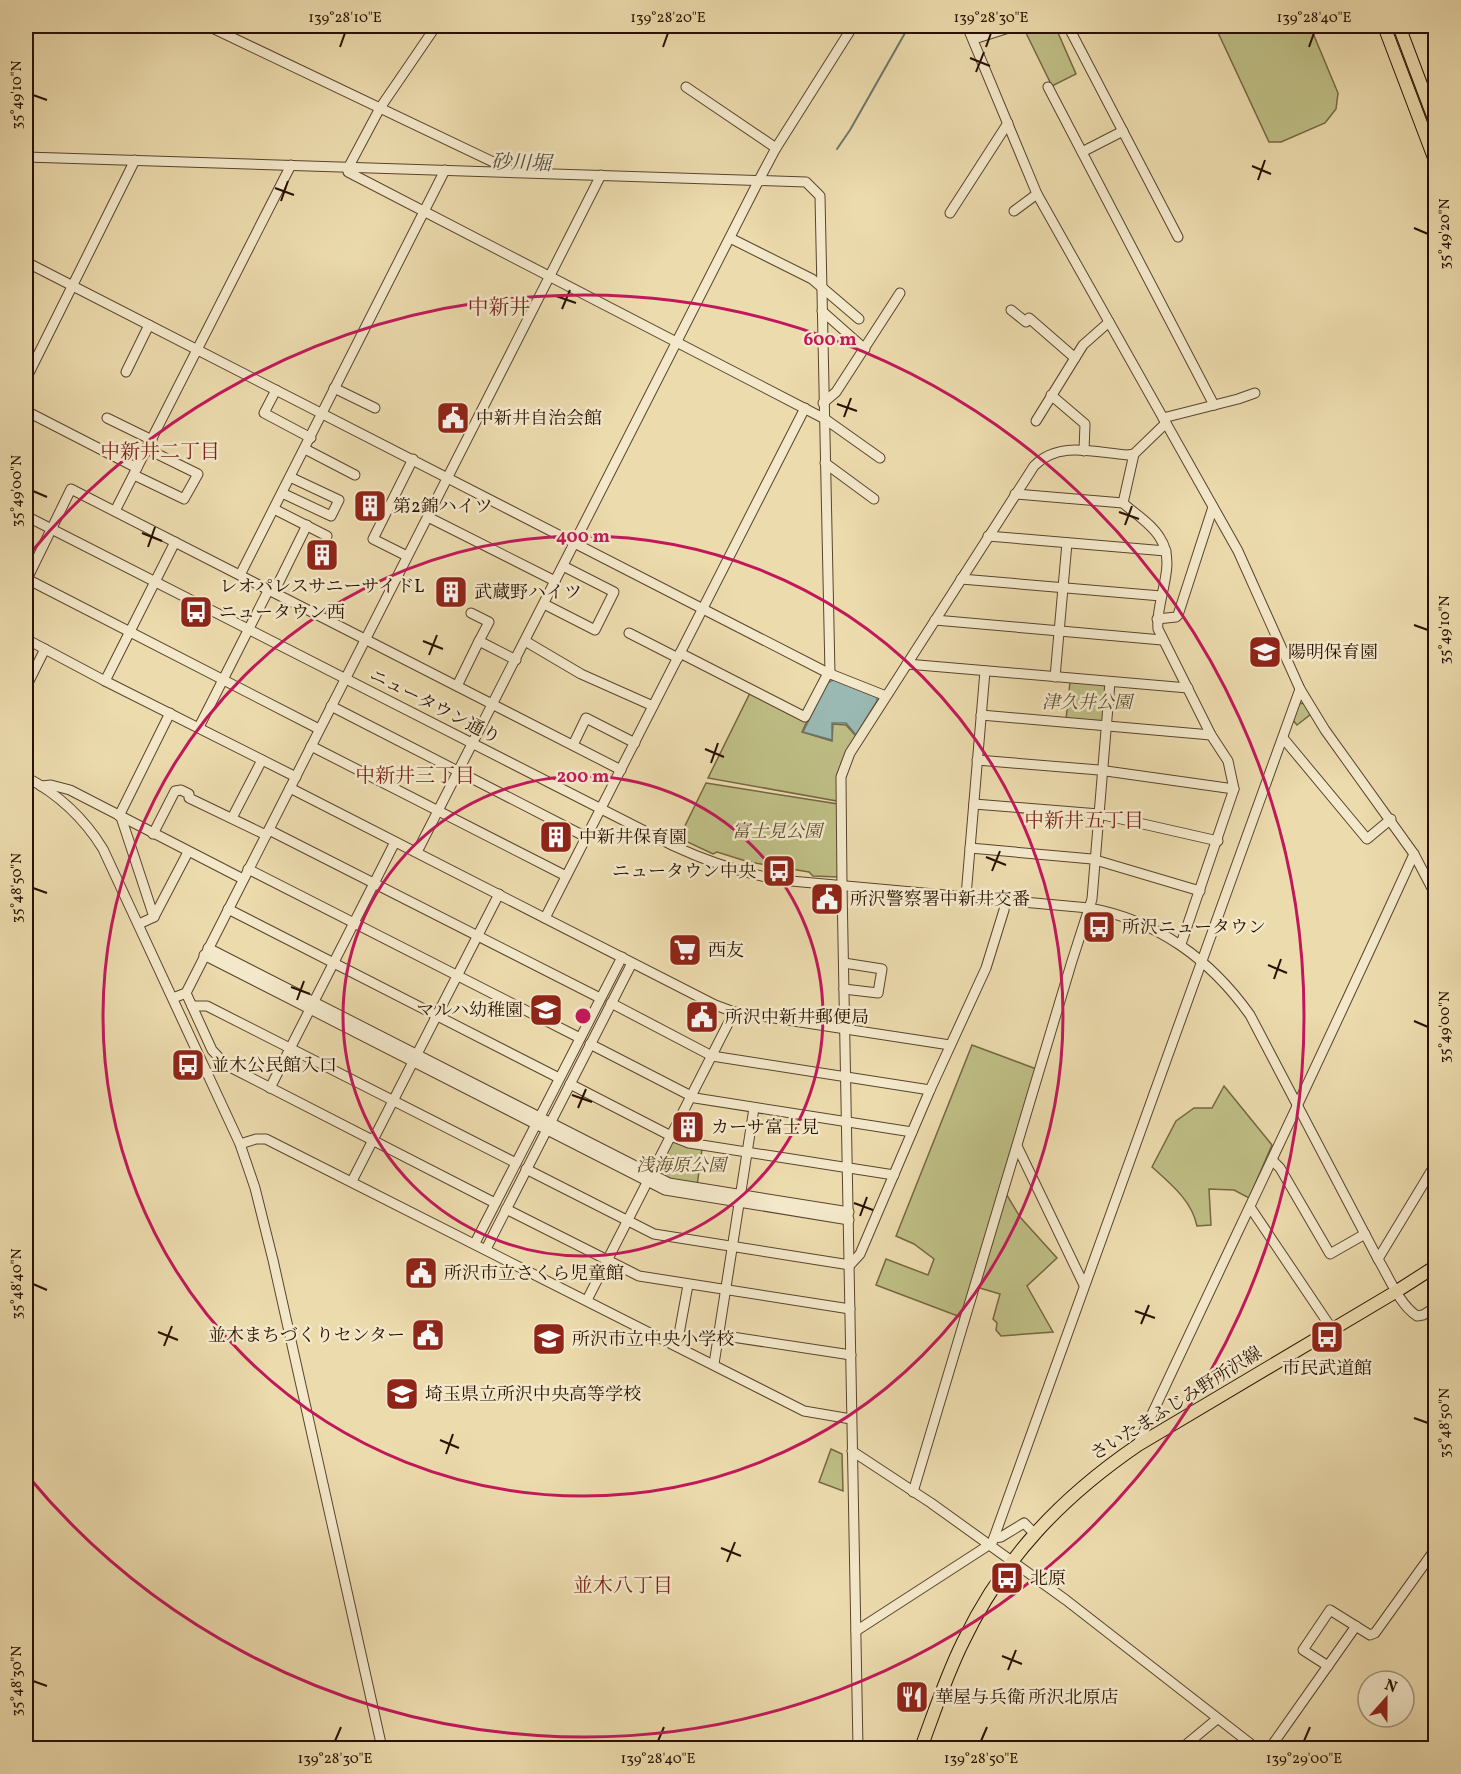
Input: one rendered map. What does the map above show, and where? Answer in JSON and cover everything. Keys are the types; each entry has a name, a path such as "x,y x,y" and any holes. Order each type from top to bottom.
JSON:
{"main road":[{"path":"1384,26 1436,163"},
{"path":"1399,26 1436,124"},
{"name":"さいたまふじみ野所沢線","path":"921,1749 963,1642 987,1599 1034,1533 1080,1487 1138,1445 1436,1266"}],"street":[{"path":"208,26 515,172"},
{"path":"436,26 380,108 348,172 825,418 880,458"},
{"path":"417,852 759,180 776,148 853,26"},
{"path":"968,26 1038,194 1238,552 1300,689 1325,730 1414,854 1436,896"},
{"path":"974,39 1015,26"},
{"path":"1068,26 1178,237"},
{"path":"686,87 776,148"},
{"path":"1048,87 1214,405"},
{"path":"950,213 1008,123"},
{"path":"1082,152 1123,131"},
{"path":"26,157 806,182 820,196 829,673 805,717 629,633"},
{"path":"26,379 135,160"},
{"path":"115,511 291,165"},
{"path":"240,575 445,170"},
{"path":"173,998 186,993 601,175"},
{"path":"1014,211 1038,194"},
{"path":"730,238 821,285 859,319"},
{"path":"26,262 829,673 886,696"},
{"path":"823,403 836,392 900,293"},
{"path":"1011,309 1026,322 1029,318 1075,358"},
{"path":"822,311 865,349"},
{"path":"1036,420 1083,345 1109,322"},
{"path":"126,372 149,325"},
{"path":"334,388 375,408"},
{"path":"276,390 264,413 310,438"},
{"path":"1123,503 1134,454 1165,421 1255,393"},
{"path":"1051,395 1084,424 1084,451"},
{"path":"545,918 805,408"},
{"path":"26,411 184,499 198,474 107,418"},
{"path":"305,449 356,475"},
{"path":"858,1749 851,1419 849,1167 843,963 842,772 850,753 1034,466 1044,458 1064,450 1134,454"},
{"path":"407,556 373,539 413,459"},
{"path":"825,463 874,499"},
{"path":"282,493 331,516 339,501 290,477"},
{"path":"319,729 26,580 71,489 621,771"},
{"path":"1015,494 1123,503 1160,537 1166,551 1167,568 1157,619 1162,640 1211,735 1228,761 1234,789 1218,841 1180,944"},
{"path":"1157,619 1178,615 1213,507"},
{"path":"274,509 327,536"},
{"name":"ニュータウン通り","path":"26,516 682,850 732,869 780,880 1089,908 1138,922 1180,944 1203,961 1237,997 1250,1015 1397,1291 1417,1316 1423,1315 1436,1306"},
{"path":"428,517 555,581"},
{"path":"199,728 249,630 307,525"},
{"path":"988,536 1166,551"},
{"path":"105,681 175,542"},
{"path":"1055,676 1066,543"},
{"path":"544,604 595,630 614,592 563,566"},
{"path":"961,579 1161,596"},
{"path":"457,686 489,622 471,613"},
{"path":"935,620 1162,640"},
{"path":"26,639 296,777"},
{"path":"480,641 516,660"},
{"path":"525,642 581,674 653,706"},
{"path":"26,687 45,649"},
{"path":"907,664 1188,688"},
{"path":"966,896 985,671"},
{"path":"913,1492 1092,899 1110,682"},
{"path":"991,1542 1300,689"},
{"path":"331,706 586,837"},
{"path":"154,917 120,817 170,713"},
{"path":"981,715 1211,735"},
{"path":"573,745 586,718 635,743"},
{"path":"1283,738 1367,839 1391,819"},
{"path":"311,746 566,876"},
{"path":"232,818 262,760"},
{"path":"977,760 1103,771 1234,789"},
{"path":"26,777 78,815 95,837 111,864 240,1144 255,1188 273,1260 382,1749"},
{"path":"41,786 51,785 70,790 243,879"},
{"path":"290,788 707,1002 734,1012 950,1045"},
{"path":"153,834 176,791 181,790 189,794 189,798 267,832 374,884 600,999"},
{"path":"974,804 1099,814 1218,841"},
{"path":"270,1088 395,842"},
{"path":"970,848 1096,860 1200,891"},
{"path":"139,924 154,917 188,852"},
{"path":"1138,1445 1299,1106 1414,854"},
{"path":"248,869 580,1038"},
{"path":"352,1181 499,894"},
{"path":"850,1265 860,1254 930,1090 987,968 1005,900"},
{"path":"228,909 559,1078"},
{"path":"206,952 649,1178 740,1199 849,1216"},
{"path":"476,1243 622,957"},
{"path":"486,1249 632,963"},
{"path":"843,963 882,969 878,993 844,989"},
{"path":"186,993 212,1050 220,1060 234,1070 495,1203"},
{"path":"611,1003 712,1056 930,1090"},
{"path":"192,1006 207,1006 516,1163"},
{"path":"587,1300 734,1012"},
{"path":"590,1044 695,1098 912,1132"},
{"path":"570,1084 689,1143 894,1174"},
{"path":"714,1364 754,1108"},
{"path":"240,1144 256,1139 266,1139 804,1410 851,1419"},
{"path":"1017,1146 1084,1285"},
{"path":"1272,1160 1280,1168 1330,1254 1365,1234"},
{"path":"1378,1259 1436,1163"},
{"path":"526,1169 654,1234 850,1265"},
{"path":"1250,1207 1332,1329"},
{"path":"506,1209 639,1276 850,1309"},
{"path":"677,1345 688,1285"},
{"path":"719,1335 851,1355"},
{"path":"852,1451 991,1542 1012,1561 1066,1600 1256,1749"},
{"path":"856,1631 991,1542 1024,1523 1034,1533"},
{"path":"1328,1666 1303,1650 1330,1610 1370,1635 1375,1633 1436,1548"},
{"path":"1270,1749 1356,1626"},
{"path":"1182,1749 1217,1719"}],"green space":[{"path":"1037,26 1055,26 1076,74 1052,86 1025,31"},
{"path":"1215,26 1310,26 1338,93 1336,109 1325,123 1281,142 1269,142"},
{"name":"津久井公園","path":"1070,682 1107,685 1104,722 1066,719"},
{"path":"750,693 807,721 802,732 832,741 833,724 846,725 856,736 840,767 837,801 708,778"},
{"path":"1304,703 1311,714 1297,725 1292,719 1298,704"},
{"name":"富士見公園","path":"706,783 838,804 838,877 813,876 809,872 749,862 717,852 713,854 679,838"},
{"path":"972,1045 1039,1070 1002,1187 1020,1217 1057,1258 1027,1286 1053,1332 1001,1336 996,1330 997,1323 993,1319 1000,1294 973,1286 963,1318 876,1285 886,1259 928,1275 934,1259 914,1244 896,1236"},
{"path":"1224,1086 1272,1145 1249,1198 1234,1190 1209,1189 1211,1225 1197,1226 1186,1201 1152,1167 1176,1121 1194,1108 1212,1108"},
{"name":"浅海原公園","path":"672,1142 702,1149 697,1186 679,1183 659,1175 657,1171"},
{"path":"831,1449 842,1454 843,1491 819,1482"}],"water":[{"path":"835,679 877,697 877,701 856,735 846,723 832,723 832,740 803,732 827,683"}],"waterway":[{"name":"砂川堀","path":"837,149 909,26"}],"place":[{"name":"中新井自治会館","path":"453,418"},
{"name":"第2錦ハイツ","path":"370,506"},
{"name":"レオパレスサニーサイドL","path":"322,555"},
{"name":"武蔵野ハイツ","path":"451,592"},
{"name":"ニュータウン西","path":"196,612"},
{"name":"陽明保育園","path":"1265,652"},
{"name":"中新井保育園","path":"556,837"},
{"name":"ニュータウン中央","path":"779,871"},
{"name":"所沢警察署中新井交番","path":"827,899"},
{"name":"所沢ニュータウン","path":"1099,927"},
{"name":"西友","path":"685,950"},
{"name":"マルハ幼稚園","path":"546,1010"},
{"name":"所沢中新井郵便局","path":"702,1017"},
{"name":"並木公民館入口","path":"188,1065"},
{"name":"カーサ富士見","path":"688,1127"},
{"name":"所沢市立さくら児童館","path":"421,1273"},
{"name":"並木まちづくりセンター","path":"428,1335"},
{"name":"市民武道館","path":"1327,1337"},
{"name":"所沢市立中央小学校","path":"549,1339"},
{"name":"埼玉県立所沢中央高等学校","path":"402,1394"},
{"name":"北原","path":"1007,1578"},
{"name":"華屋与兵衛 所沢北原店","path":"912,1697"}],"district":[{"name":"中新井","path":"499,307"},
{"name":"中新井二丁目","path":"160,451"},
{"name":"中新井三丁目","path":"415,775"},
{"name":"中新井五丁目","path":"1084,820"},
{"name":"並木八丁目","path":"623,1585"}]}
